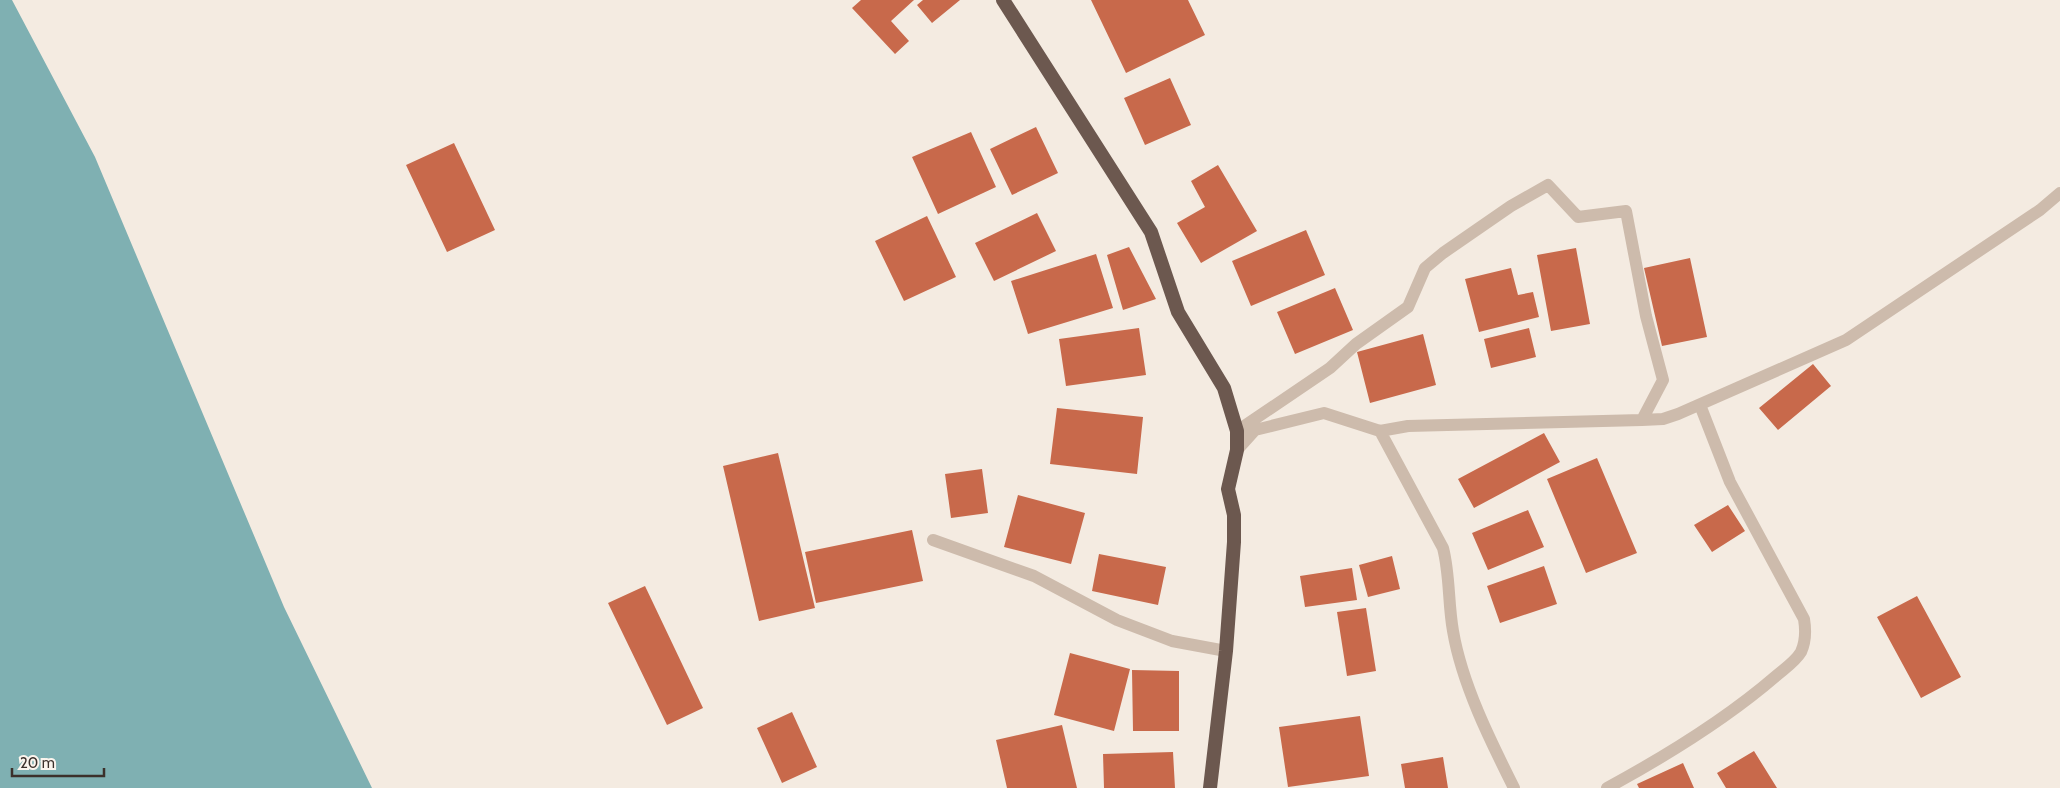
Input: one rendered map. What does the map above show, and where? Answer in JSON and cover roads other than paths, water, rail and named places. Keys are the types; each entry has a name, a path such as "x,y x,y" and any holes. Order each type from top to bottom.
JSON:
{"highway":[{"path":"1003,0 1151,232 1178,312 1224,388 1237,432 1237,450 1228,488 1234,515 1234,542 1226,651 1210,788"}],"street":[{"path":"1237,432 1330,368 1356,344 1408,307 1425,268 1443,253 1511,206 1548,185 1578,217 1626,211 1646,316 1663,380 1642,420"},
{"path":"1237,450 1255,430 1324,413 1380,431 1408,426 1663,419 1700,405 1846,340 2040,210 2060,193"},
{"path":"1607,788 1680,746 1748,700 1791,663 1800,654 1804,645 1806,633 1804,619 1730,482 1700,405"},
{"path":"1380,431 1443,548 1448,568 1453,632 1483,725 1514,788"},
{"path":"933,540 1034,576 1084,604 1172,641 1226,651"}],"water":[{"path":"0,0 12,0 95,157 284,607 372,788 0,788"}]}
